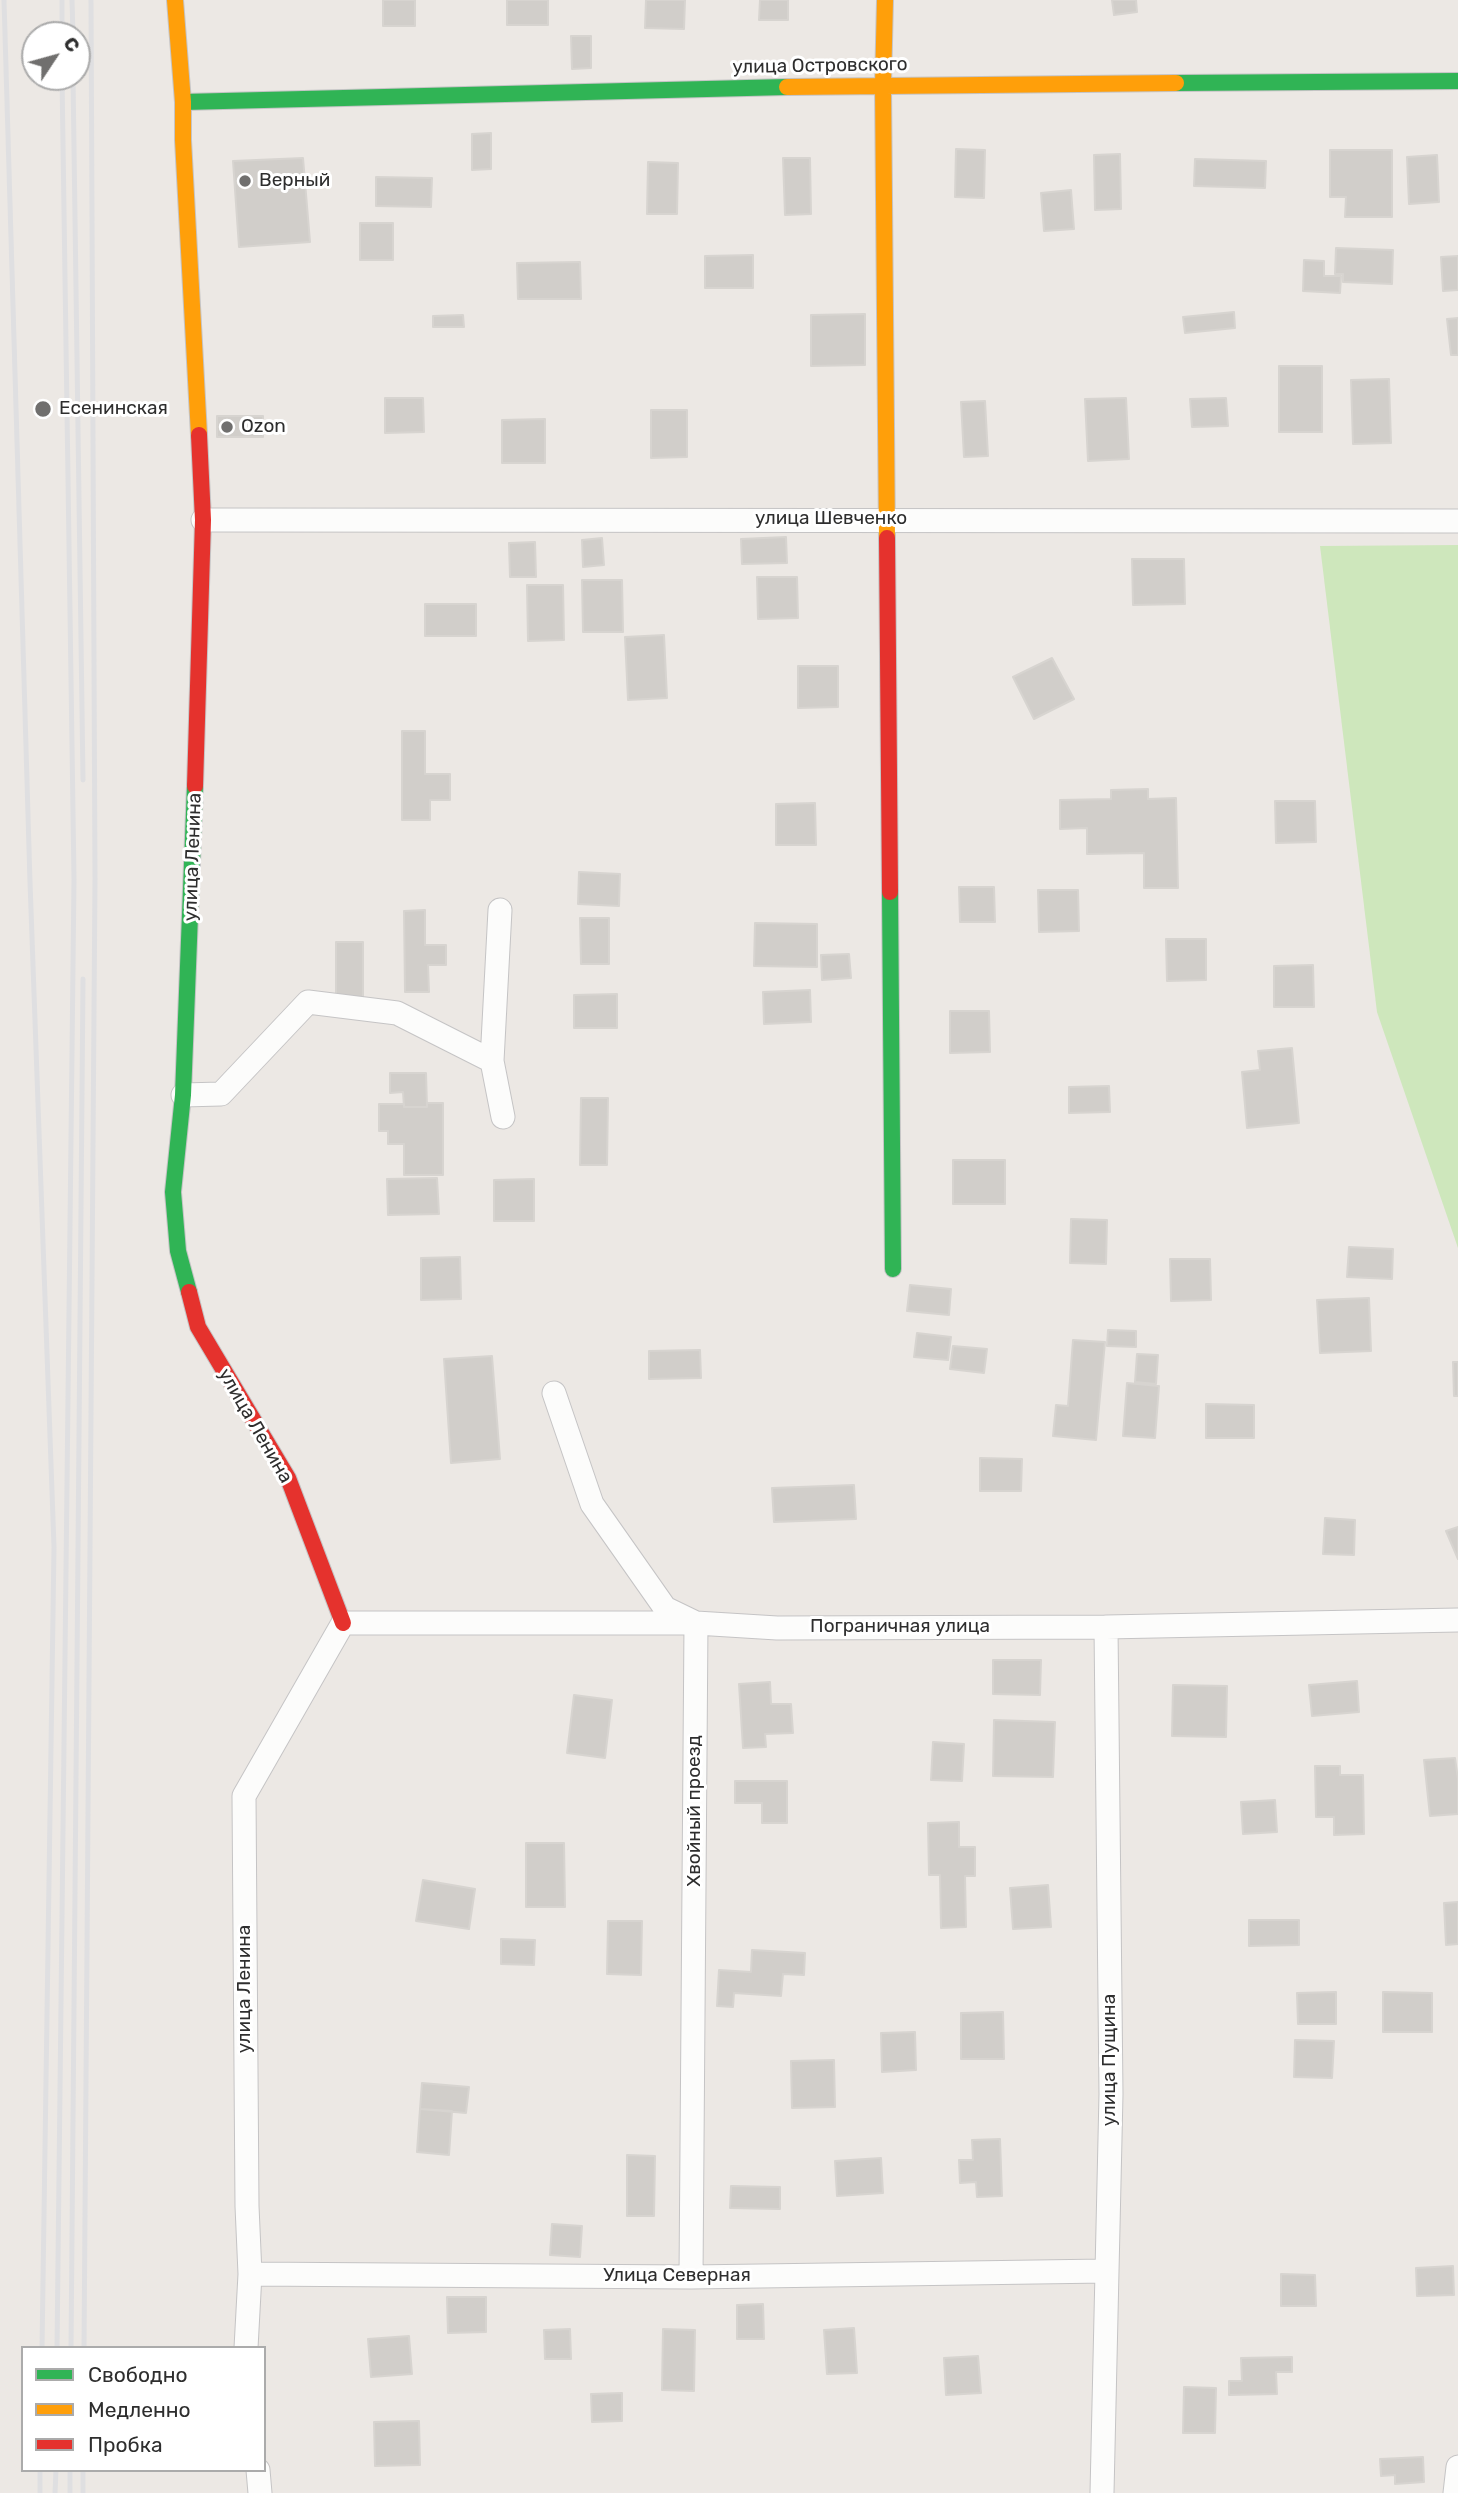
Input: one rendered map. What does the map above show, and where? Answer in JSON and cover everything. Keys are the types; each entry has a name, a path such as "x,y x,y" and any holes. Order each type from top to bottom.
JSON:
{"street":[{"name":"улица Ленина","path":"175,0 183,102 203,520 193,873 183,1095 173,1192 178,1251 198,1327 288,1478 342,1623 244,1796 247,2206 250,2274 246,2346"},
{"path":"885,0 883,85 893,1269"},
{"name":"улица Островского","path":"183,102 883,85 1458,81"},
{"name":"улица Шевченко","path":"203,520 1458,520"},
{"path":"500,910 492,1061 503,1117"},
{"path":"183,1095 221,1094 308,1002 397,1013 492,1061"},
{"path":"554,1394 592,1504 664,1608 696,1623"},
{"name":"Пограничная улица","path":"342,1623 696,1623 777,1628 1105,1627 1458,1620"},
{"name":"Хвойный проезд","path":"691,2277 696,1623"},
{"name":"улица Пущина","path":"1102,2493 1111,2094 1105,1627"},
{"name":"Улица Северная","path":"250,2274 691,2277 1105,2271"},
{"path":"1455,2493 1458,2467"},
{"path":"258,2472 261,2493"}],"green space":[{"path":"1458,545 1458,1248 1377,1012 1320,546"}],"building":[{"path":"383,0 415,0 415,26 383,26"},
{"path":"507,0 548,0 548,25 507,25"},
{"path":"646,0 685,0 684,29 645,28"},
{"path":"760,0 788,0 788,20 759,20"},
{"path":"1112,0 1136,0 1137,12 1114,15"},
{"path":"571,36 591,36 591,68 572,69"},
{"path":"491,133 491,169 472,170 472,134"},
{"path":"956,149 985,150 984,198 955,197"},
{"path":"1330,150 1392,150 1392,217 1345,217 1346,197 1330,197"},
{"path":"1120,154 1121,209 1095,210 1094,155"},
{"path":"1437,155 1439,202 1409,204 1407,157"},
{"path":"303,158 310,242 239,247 233,161"},
{"path":"783,158 810,158 811,214 785,215"},
{"path":"1195,159 1266,161 1265,188 1194,186"},
{"path":"648,162 678,163 677,214 647,214"},
{"path":"376,177 432,178 431,207 376,206"},
{"path":"1071,190 1074,229 1044,231 1041,193"},
{"path":"360,223 393,223 393,260 360,260"},
{"path":"1336,248 1393,250 1392,284 1343,282 1343,274 1335,274"},
{"path":"753,255 753,288 705,288 705,256"},
{"path":"1458,256 1458,290 1443,291 1441,257"},
{"path":"1304,260 1324,261 1324,276 1341,276 1340,293 1303,291"},
{"path":"580,262 581,299 518,299 517,263"},
{"path":"1234,312 1235,328 1185,333 1183,317"},
{"path":"865,314 865,365 811,366 811,315"},
{"path":"463,315 464,327 433,327 433,316"},
{"path":"1458,318 1458,355 1451,355 1447,319"},
{"path":"1279,366 1322,366 1322,432 1279,432"},
{"path":"1389,379 1391,443 1353,444 1351,380"},
{"path":"385,398 423,398 424,432 385,433"},
{"path":"1126,398 1129,459 1088,461 1085,399"},
{"path":"1226,398 1228,426 1192,427 1190,399"},
{"path":"985,401 988,456 964,457 961,402"},
{"path":"651,410 687,410 687,457 651,458"},
{"path":"217,416 263,416 263,437 217,437"},
{"path":"545,419 545,463 502,463 502,420"},
{"path":"786,537 787,563 742,564 741,539"},
{"path":"602,538 604,565 583,567 582,540"},
{"path":"535,542 536,577 510,577 509,543"},
{"path":"1132,559 1184,559 1185,604 1133,605"},
{"path":"757,577 797,577 798,618 758,619"},
{"path":"582,580 622,580 623,632 583,632"},
{"path":"527,585 563,585 564,640 528,641"},
{"path":"425,604 476,604 476,636 425,636"},
{"path":"664,635 667,698 628,700 625,637"},
{"path":"1052,658 1074,699 1034,719 1013,677"},
{"path":"798,666 838,666 838,707 798,708"},
{"path":"402,731 425,731 425,774 450,774 450,800 430,800 430,820 402,820"},
{"path":"1148,789 1148,799 1176,798 1178,888 1144,888 1144,853 1087,854 1087,828 1060,829 1060,800 1111,799 1111,790"},
{"path":"1275,801 1315,801 1316,842 1276,843"},
{"path":"815,803 816,845 776,845 776,804"},
{"path":"579,872 620,874 619,906 578,904"},
{"path":"959,887 994,887 995,922 960,922"},
{"path":"1038,890 1078,890 1079,931 1039,932"},
{"path":"425,910 425,945 446,945 446,965 428,965 429,992 405,992 404,911"},
{"path":"580,918 609,918 609,964 581,964"},
{"path":"755,923 817,924 817,967 754,966"},
{"path":"1166,939 1206,939 1206,980 1167,981"},
{"path":"336,942 363,942 363,999 336,999"},
{"path":"849,954 851,978 822,980 821,955"},
{"path":"1313,965 1314,1007 1274,1007 1274,966"},
{"path":"810,990 811,1022 764,1024 763,992"},
{"path":"617,994 617,1028 574,1028 574,995"},
{"path":"950,1011 989,1011 990,1052 950,1053"},
{"path":"1292,1048 1299,1123 1247,1128 1242,1072 1260,1070 1258,1051"},
{"path":"390,1073 426,1073 427,1107 404,1107 403,1092 390,1093"},
{"path":"1109,1086 1110,1112 1069,1113 1069,1087"},
{"path":"581,1098 608,1098 607,1165 580,1165"},
{"path":"427,1103 443,1103 443,1175 404,1175 404,1144 388,1144 388,1131 379,1131 379,1104 427,1107"},
{"path":"953,1160 1005,1160 1005,1204 953,1204"},
{"path":"437,1178 439,1214 388,1215 387,1179"},
{"path":"534,1179 534,1221 494,1221 494,1180"},
{"path":"1071,1219 1107,1220 1106,1264 1070,1263"},
{"path":"1349,1247 1393,1249 1392,1279 1347,1277"},
{"path":"460,1257 461,1299 421,1300 421,1258"},
{"path":"1170,1259 1210,1259 1211,1300 1171,1301"},
{"path":"910,1285 951,1289 949,1315 907,1311"},
{"path":"1369,1298 1371,1351 1320,1353 1317,1300"},
{"path":"1108,1330 1136,1331 1136,1347 1107,1346"},
{"path":"917,1333 951,1337 948,1360 914,1357"},
{"path":"1073,1340 1105,1342 1096,1440 1053,1436 1056,1405 1068,1406"},
{"path":"953,1346 987,1349 984,1373 950,1369"},
{"path":"700,1350 701,1378 649,1379 649,1351"},
{"path":"1137,1354 1158,1355 1156,1384 1135,1382"},
{"path":"492,1356 500,1459 451,1463 444,1359"},
{"path":"1453,1362 1458,1362 1458,1396 1454,1396"},
{"path":"1127,1383 1159,1386 1155,1438 1123,1436"},
{"path":"1206,1404 1254,1405 1254,1438 1206,1438"},
{"path":"980,1458 1022,1459 1021,1491 980,1491"},
{"path":"854,1485 856,1519 774,1522 772,1488"},
{"path":"1325,1518 1355,1520 1354,1555 1323,1554"},
{"path":"1458,1527 1458,1559 1446,1531"},
{"path":"993,1660 1041,1660 1040,1695 993,1694"},
{"path":"1357,1681 1359,1712 1312,1716 1309,1685"},
{"path":"770,1682 771,1704 791,1704 793,1733 765,1734 766,1747 743,1748 739,1684"},
{"path":"1173,1685 1227,1686 1226,1737 1172,1736"},
{"path":"574,1695 612,1700 605,1758 567,1753"},
{"path":"994,1720 1055,1722 1053,1777 993,1776"},
{"path":"933,1742 964,1744 962,1781 931,1780"},
{"path":"1455,1758 1458,1814 1430,1816 1424,1760"},
{"path":"1315,1766 1340,1766 1340,1775 1363,1775 1364,1834 1334,1835 1334,1817 1316,1817"},
{"path":"735,1781 787,1781 787,1823 762,1823 762,1803 735,1803"},
{"path":"1275,1800 1277,1832 1243,1834 1241,1802"},
{"path":"959,1822 959,1847 975,1847 975,1876 965,1876 966,1927 941,1928 940,1875 929,1875 928,1823"},
{"path":"526,1843 564,1843 565,1907 526,1907"},
{"path":"423,1880 475,1889 469,1929 416,1921"},
{"path":"1048,1885 1051,1927 1013,1929 1010,1888"},
{"path":"1458,1902 1458,1944 1446,1945 1444,1903"},
{"path":"1249,1920 1299,1920 1299,1945 1249,1946"},
{"path":"608,1921 642,1921 641,1975 607,1974"},
{"path":"501,1939 535,1940 534,1965 501,1964"},
{"path":"752,1950 805,1953 804,1975 783,1974 781,1996 734,1993 733,2007 717,2006 719,1970 751,1972"},
{"path":"1336,1992 1336,2024 1298,2024 1297,1993"},
{"path":"1383,1992 1432,1993 1432,2032 1383,2032"},
{"path":"1003,2012 1004,2059 961,2059 961,2013"},
{"path":"915,2032 916,2070 882,2072 881,2033"},
{"path":"1295,2040 1334,2041 1332,2078 1294,2077"},
{"path":"834,2060 835,2107 792,2108 791,2061"},
{"path":"422,2083 469,2087 466,2113 420,2109"},
{"path":"420,2109 452,2111 449,2155 417,2152"},
{"path":"1000,2139 1002,2196 977,2197 976,2182 960,2183 959,2160 973,2160 972,2140"},
{"path":"627,2155 655,2156 654,2216 627,2216"},
{"path":"881,2158 883,2193 837,2196 835,2161"},
{"path":"731,2186 780,2187 780,2209 730,2208"},
{"path":"552,2224 582,2226 580,2257 550,2255"},
{"path":"1453,2266 1454,2295 1417,2296 1416,2268"},
{"path":"1281,2274 1315,2275 1316,2306 1281,2306"},
{"path":"447,2297 486,2297 486,2332 448,2333"},
{"path":"763,2304 764,2339 737,2339 737,2305"},
{"path":"854,2328 857,2373 827,2374 824,2330"},
{"path":"570,2329 571,2359 545,2359 544,2330"},
{"path":"663,2329 695,2330 694,2391 662,2390"},
{"path":"409,2336 412,2374 371,2377 368,2339"},
{"path":"978,2356 981,2393 946,2395 944,2358"},
{"path":"1292,2357 1292,2372 1276,2372 1277,2394 1229,2395 1229,2381 1242,2381 1241,2358"},
{"path":"1184,2387 1216,2388 1215,2433 1183,2433"},
{"path":"622,2393 622,2421 592,2422 591,2394"},
{"path":"419,2421 420,2465 375,2466 374,2422"},
{"path":"1423,2457 1424,2482 1395,2484 1395,2475 1381,2476 1380,2459"}],"railway":[{"path":"4,0 30,882 54,1547 42,2346"},
{"path":"62,0 62,21"},
{"path":"72,0 73,21"},
{"path":"84,2346 95,878 91,0"},
{"path":"57,2346 74,879 62,91"},
{"path":"73,91 83,780"},
{"path":"71,2346 83,979"},
{"path":"40,2472 40,2493"},
{"path":"55,2493 56,2472"},
{"path":"70,2472 70,2493"},
{"path":"83,2472 83,2493"}],"traffic: fast":[{"path":"1176,83 1458,81"},
{"path":"183,102 787,87"},
{"path":"189,1292 178,1251 173,1192 183,1095 195,786"},
{"path":"890,892 893,1269"}],"traffic: slow":[{"path":"175,0 183,102 199,435"},
{"path":"885,0 883,85 887,538"},
{"path":"787,87 1176,83"}],"traffic: jam":[{"path":"195,786 203,520 199,435"},
{"path":"887,538 890,892"},
{"path":"189,1292 198,1327 288,1478 343,1623"}],"place":[{"name":"Верный","path":"245,181"},
{"name":"Есенинская","path":"43,409"},
{"name":"Ozon","path":"227,427"}]}
